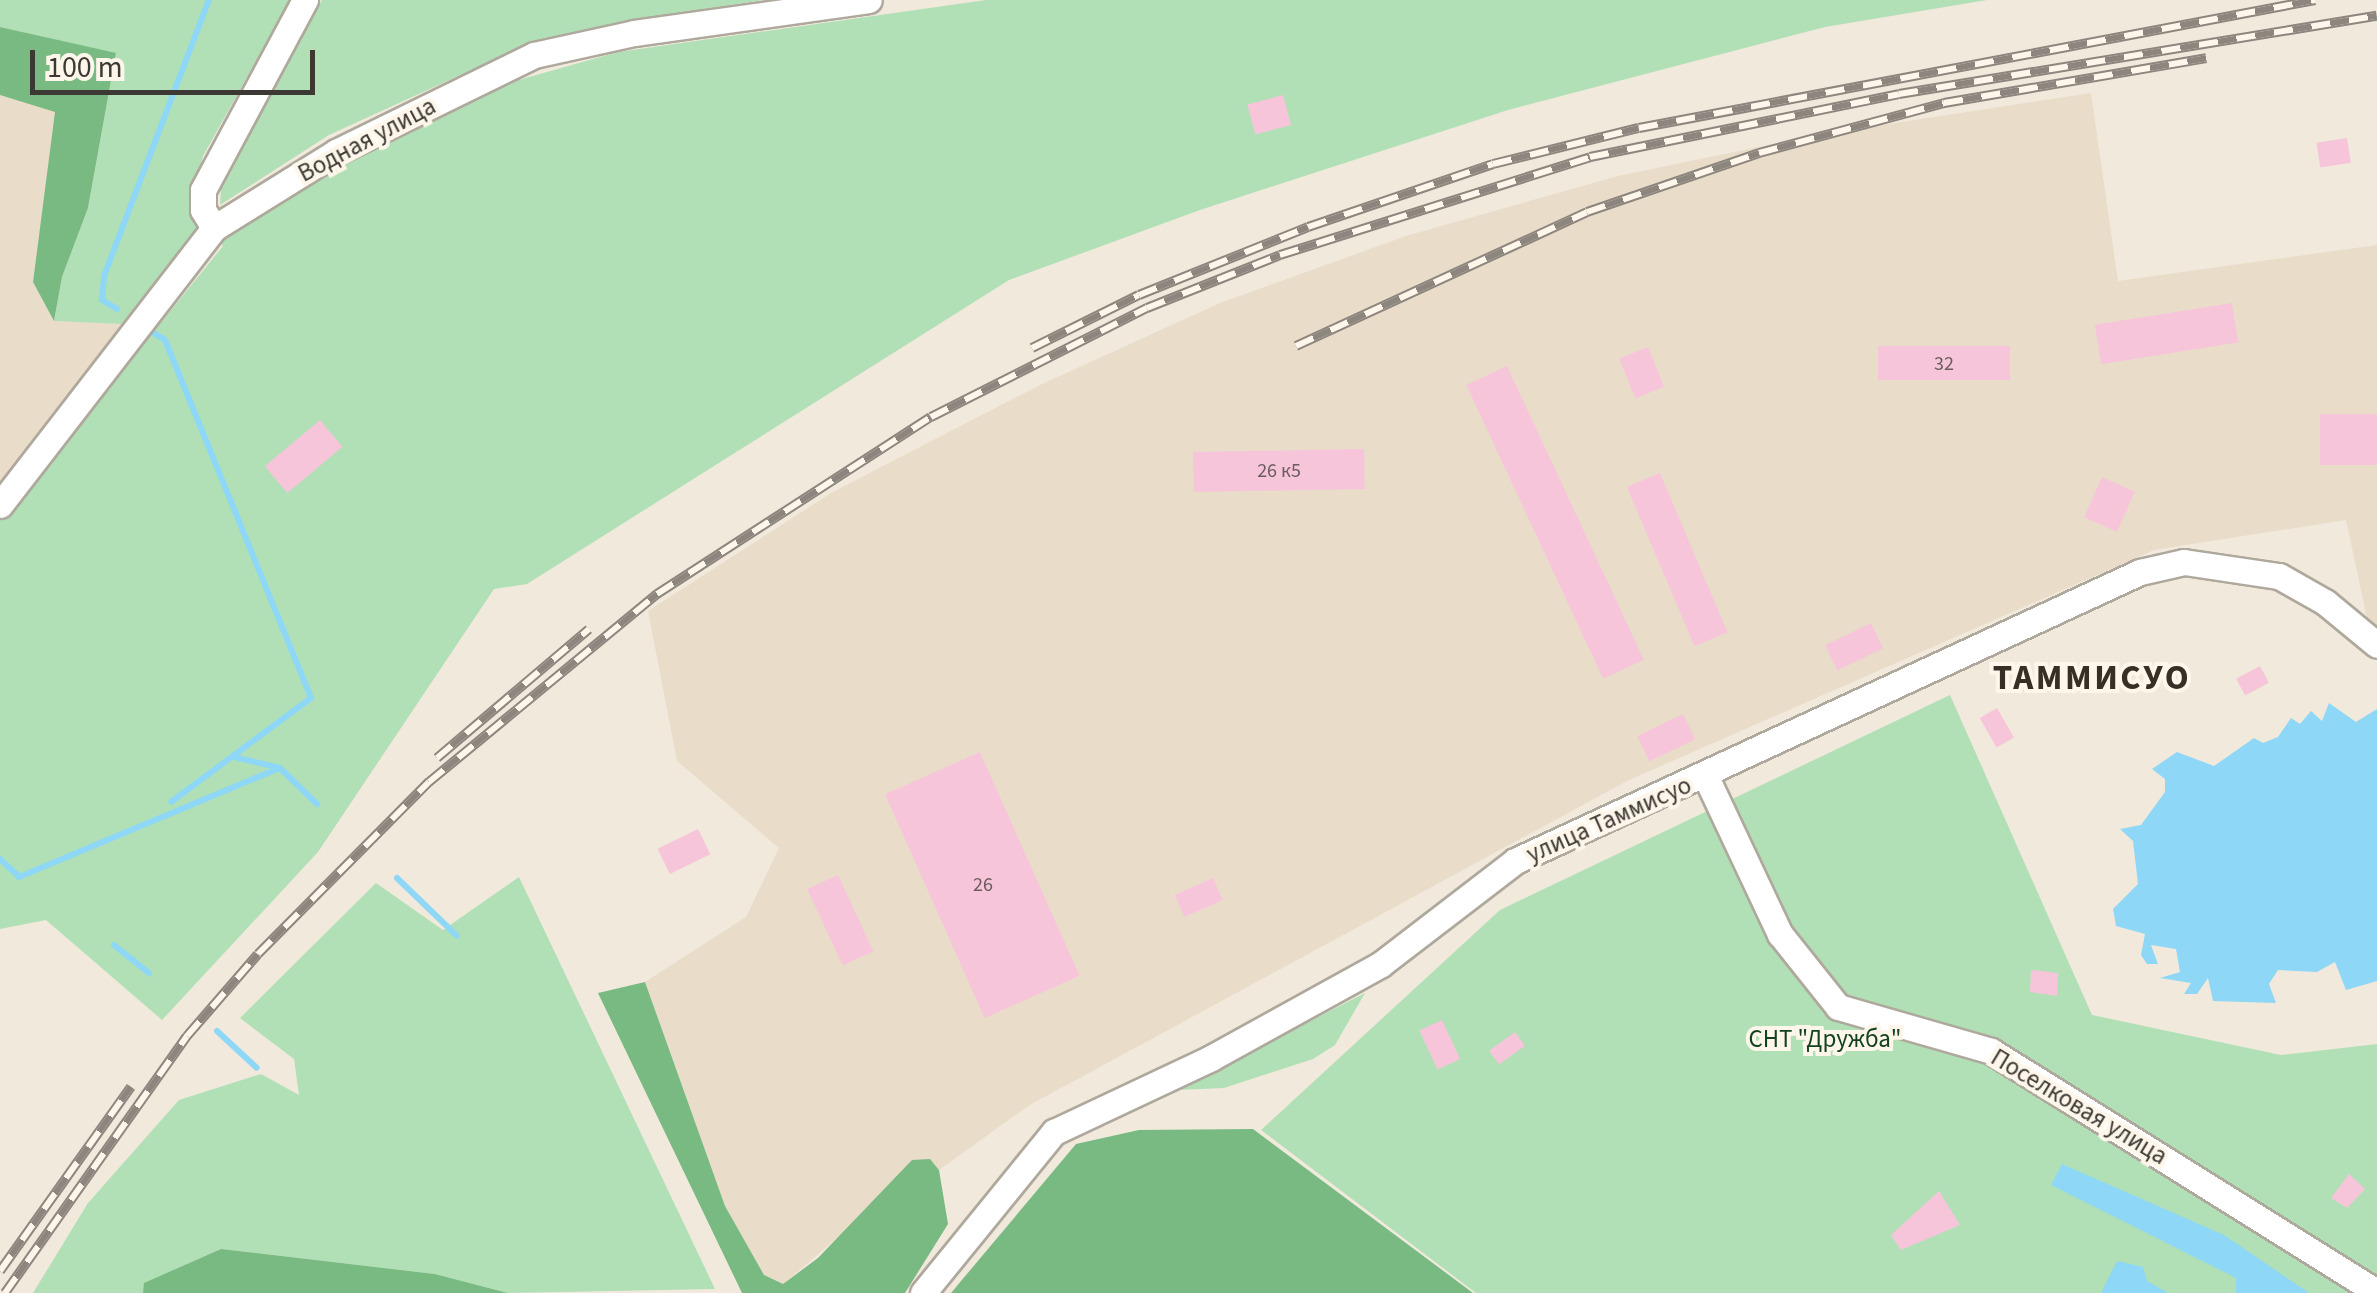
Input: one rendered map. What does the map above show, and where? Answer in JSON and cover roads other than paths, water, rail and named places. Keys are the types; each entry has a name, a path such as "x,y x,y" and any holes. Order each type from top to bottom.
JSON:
{"street":[{"path":"214,228 203,210 203,190 305,0"},
{"name":"Водная улица","path":"0,505 214,228 336,152 534,56 634,33 869,0"},
{"name":"улица Таммисуо","path":"923,1293 1054,1132 1212,1058 1381,964 1514,862 1706,777 1996,636 2140,572 2184,562 2279,576 2325,602 2377,645"},
{"name":"Поселковая улица","path":"1706,777 1780,934 1838,1008 1991,1051 2377,1292"}],"water":[{"path":"2329,703 2356,722 2377,709 2377,981 2346,990 2335,962 2317,972 2278,970 2269,984 2276,1003 2213,1001 2208,978 2197,994 2184,994 2191,983 2160,978 2180,972 2176,949 2151,945 2158,964 2147,964 2141,955 2145,934 2116,926 2113,909 2138,884 2133,841 2120,829 2141,825 2165,792 2165,779 2152,769 2177,752 2214,766 2254,738 2263,743 2278,737 2291,718 2300,724 2311,711 2322,721"},
{"path":"2062,1164 2224,1235 2309,1293 2236,1293 2236,1278 2051,1185"},
{"path":"2117,1261 2143,1267 2147,1281 2168,1293 2101,1293"}],"waterway":[{"path":"117,309 102,300 104,276 209,0"},
{"path":"147,329 165,340 311,698 171,802"},
{"path":"234,757 280,768"},
{"path":"0,859 19,877 280,768 317,804"},
{"path":"397,878 457,936"},
{"path":"114,945 149,973"},
{"path":"217,1031 257,1068"}],"railway":[{"path":"1032,348 1139,295 1308,227 1493,164 1639,128 2315,0"},
{"path":"5,1293 187,1036 258,954 429,782 657,594 931,417 1147,308 1280,255 1590,157 1899,94 2377,16"},
{"path":"1296,346 1587,212 1759,153 1944,103 2206,58"},
{"path":"437,758 589,629"},
{"path":"0,1271 131,1087"}],"district":[{"name":"ТАММИСУО","path":"2092,678"}],"park label":[{"name":"СНТ \"Дружба\"","path":"1825,1039"}]}
